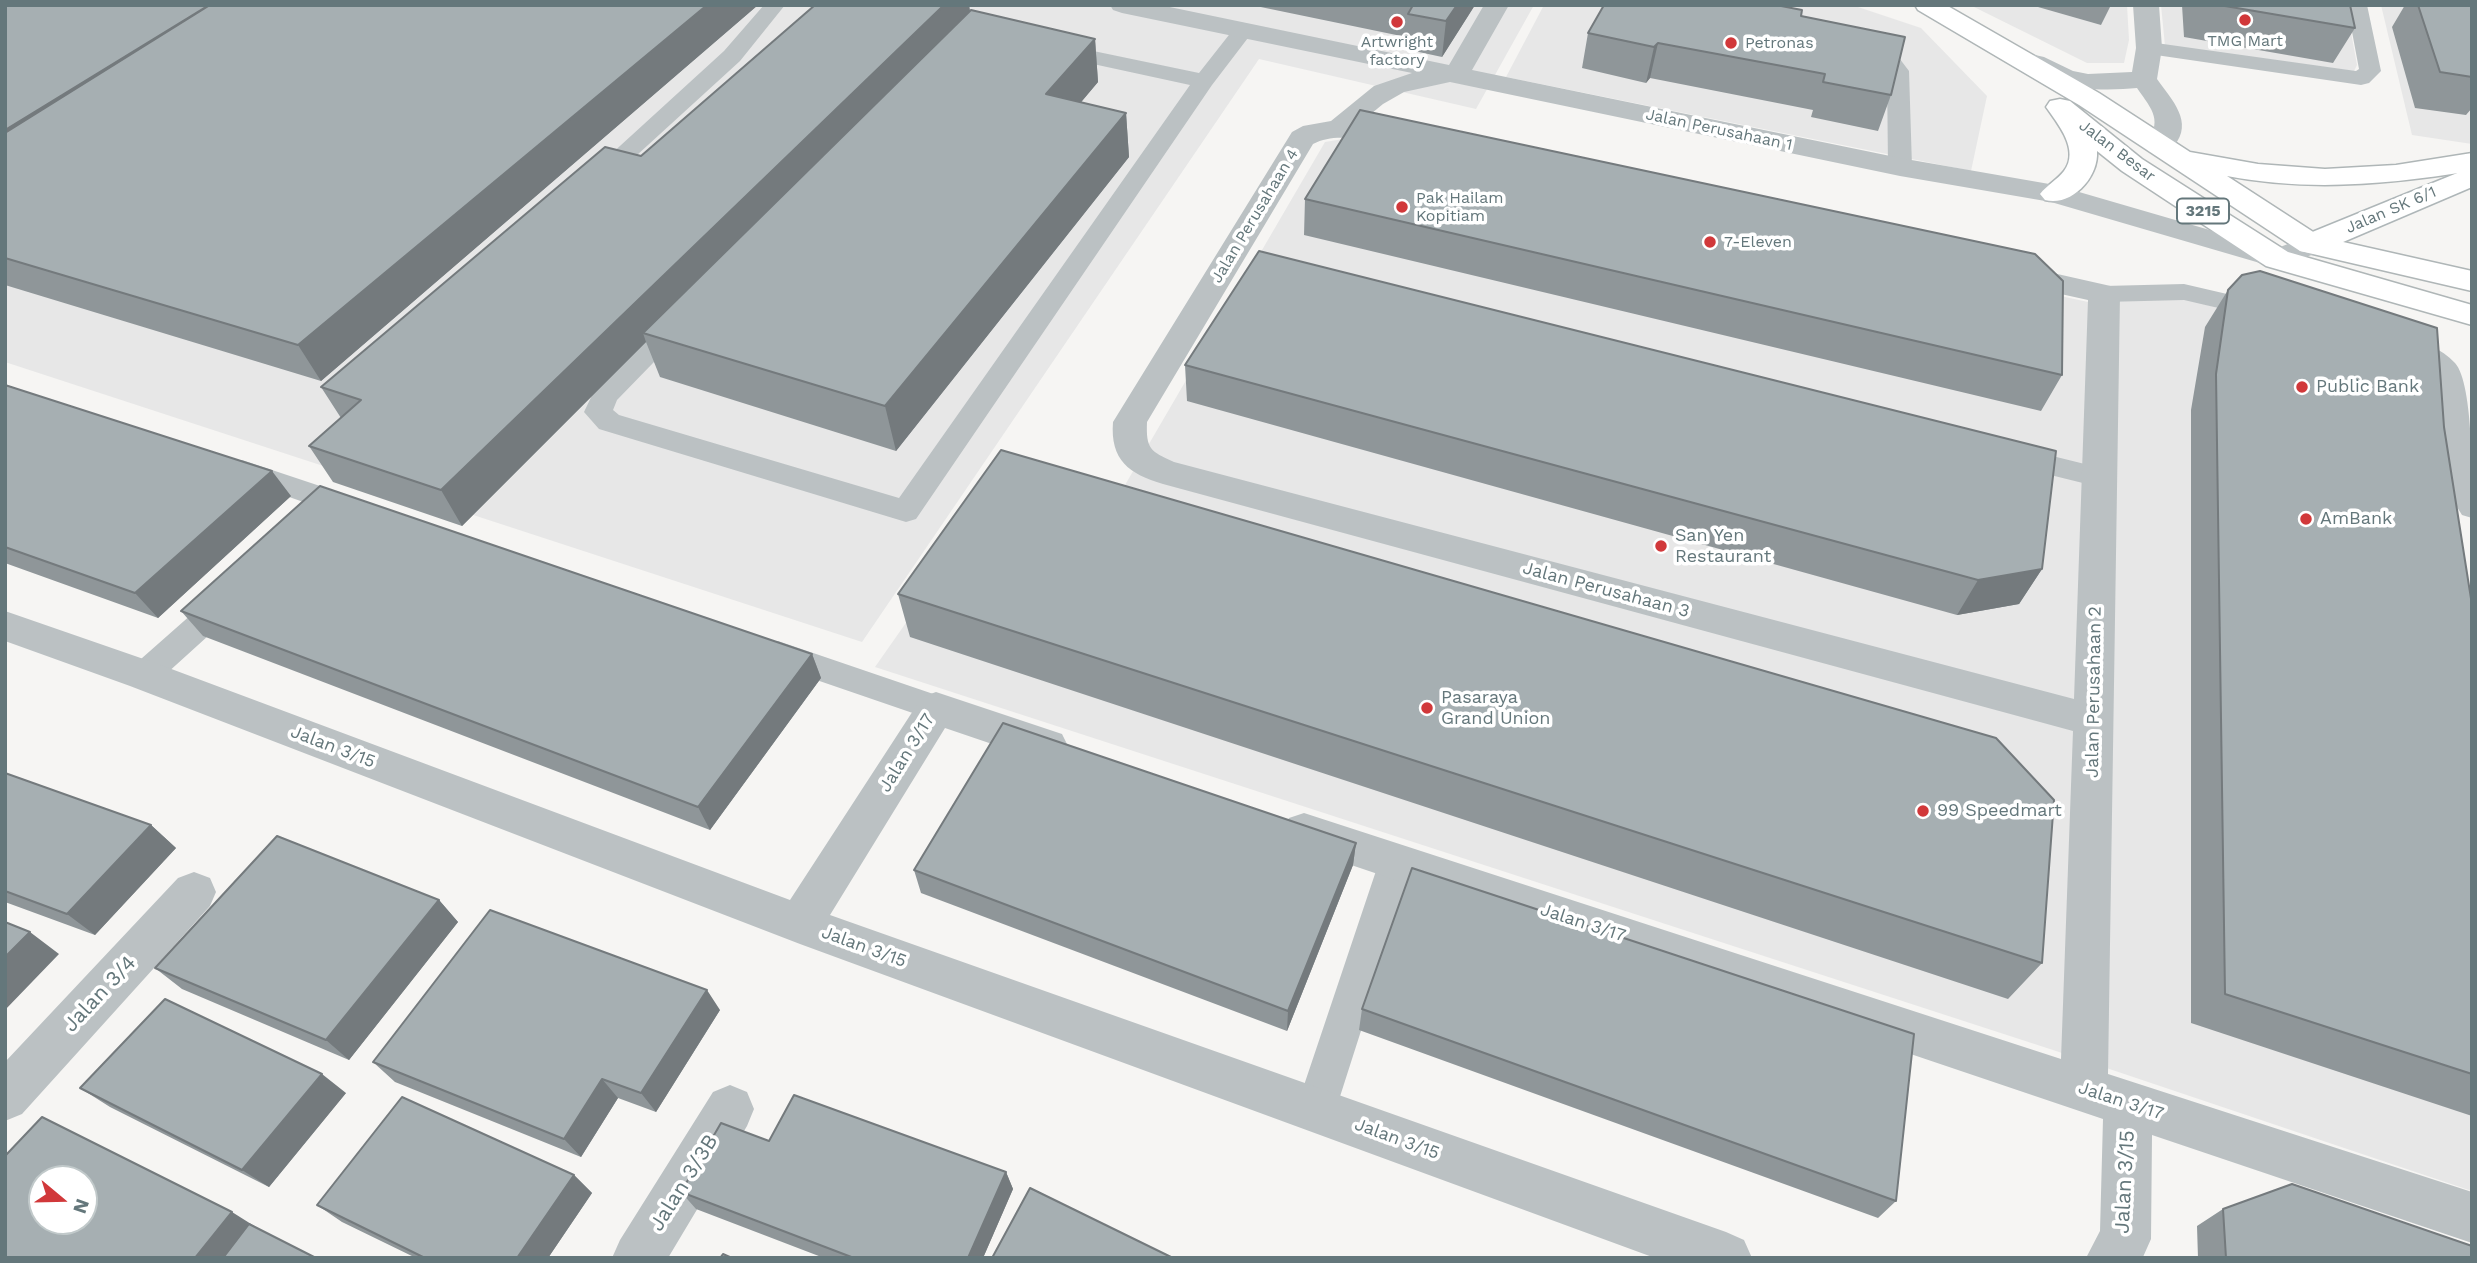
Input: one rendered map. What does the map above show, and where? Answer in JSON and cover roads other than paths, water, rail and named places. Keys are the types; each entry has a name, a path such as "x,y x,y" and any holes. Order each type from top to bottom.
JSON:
{"main road":[{"name":"Jalan Besar","path":"1927,5 2089,99 2311,244 2472,281"},
{"name":"Jalan Besar","path":"1975,31 2057,105 2132,165 2277,259 2472,315"},
{"path":"2054,194 2070,185 2082,170 2084,155 2078,130 2057,105"},
{"path":"2165,150 2239,169 2330,178 2373,176 2472,162"},
{"name":"Jalan SK 6/1","path":"2311,244 2472,176"}],"street":[{"name":"Jalan Perusahaan 1","path":"1122,5 1900,167 2054,194 2277,259"},
{"path":"1339,128 1375,94 1407,80 1456,75 1497,5"},
{"path":"2146,5 2149,48 2144,79 2165,111 2171,128 2165,150"},
{"path":"1975,31 2060,77 2080,83 2144,79"},
{"path":"1339,128 1421,146"},
{"name":"Jalan Perusahaan 4","path":"1128,444 1130,422 1240,268 1302,138 1314,130 1339,128"},
{"path":"2277,259 2311,244"},
{"path":"1981,267 2104,294"},
{"name":"Jalan Perusahaan 2","path":"2104,294 2093,720 2106,1096"},
{"name":"Jalan Perusahaan 3","path":"1128,444 1140,461 1163,471 2093,720"},
{"name":"Jalan 3/15","path":"5,626 144,675 800,924 1726,1258"},
{"name":"Jalan 3/17","path":"800,924 936,708 1081,756"},
{"name":"Jalan 3/17","path":"1265,818 2472,1218"},
{"name":"Jalan 3/4","path":"5,1097 194,892"},
{"name":"Jalan 3/15","path":"2106,1096 2125,1240 2112,1258"},
{"name":"Jalan 3/3B","path":"638,1258 730,1109"}],"lane":[{"path":"573,201 732,56 775,5"},
{"path":"2149,48 2361,78 2370,71 2357,5"},
{"path":"694,307 605,396 598,412 609,422 906,511 1243,30"},
{"path":"1844,35 1883,52 1898,71 1900,167"},
{"path":"1027,43 1205,81"},
{"path":"631,176 749,68"},
{"path":"2104,294 2184,292 2279,314"},
{"path":"2374,336 2424,352 2446,370 2472,507"},
{"path":"1992,451 2099,477"},
{"path":"222,463 327,512 376,516"},
{"path":"144,675 245,584"},
{"path":"753,646 936,708"},
{"path":"1316,1109 1397,862"}],"place":[{"name":"TMG Mart","path":"2245,20"},
{"name":"Artwright factory","path":"1397,22"},
{"name":"Petronas","path":"1731,43"},
{"name":"Pak Hailam Kopitiam","path":"1402,207"},
{"name":"7-Eleven","path":"1710,242"},
{"name":"Public Bank","path":"2302,387"},
{"name":"AmBank","path":"2306,519"},
{"name":"San Yen Restaurant","path":"1661,546"},
{"name":"Pasaraya Grand Union","path":"1427,708"},
{"name":"99 Speedmart","path":"1923,811"}]}
